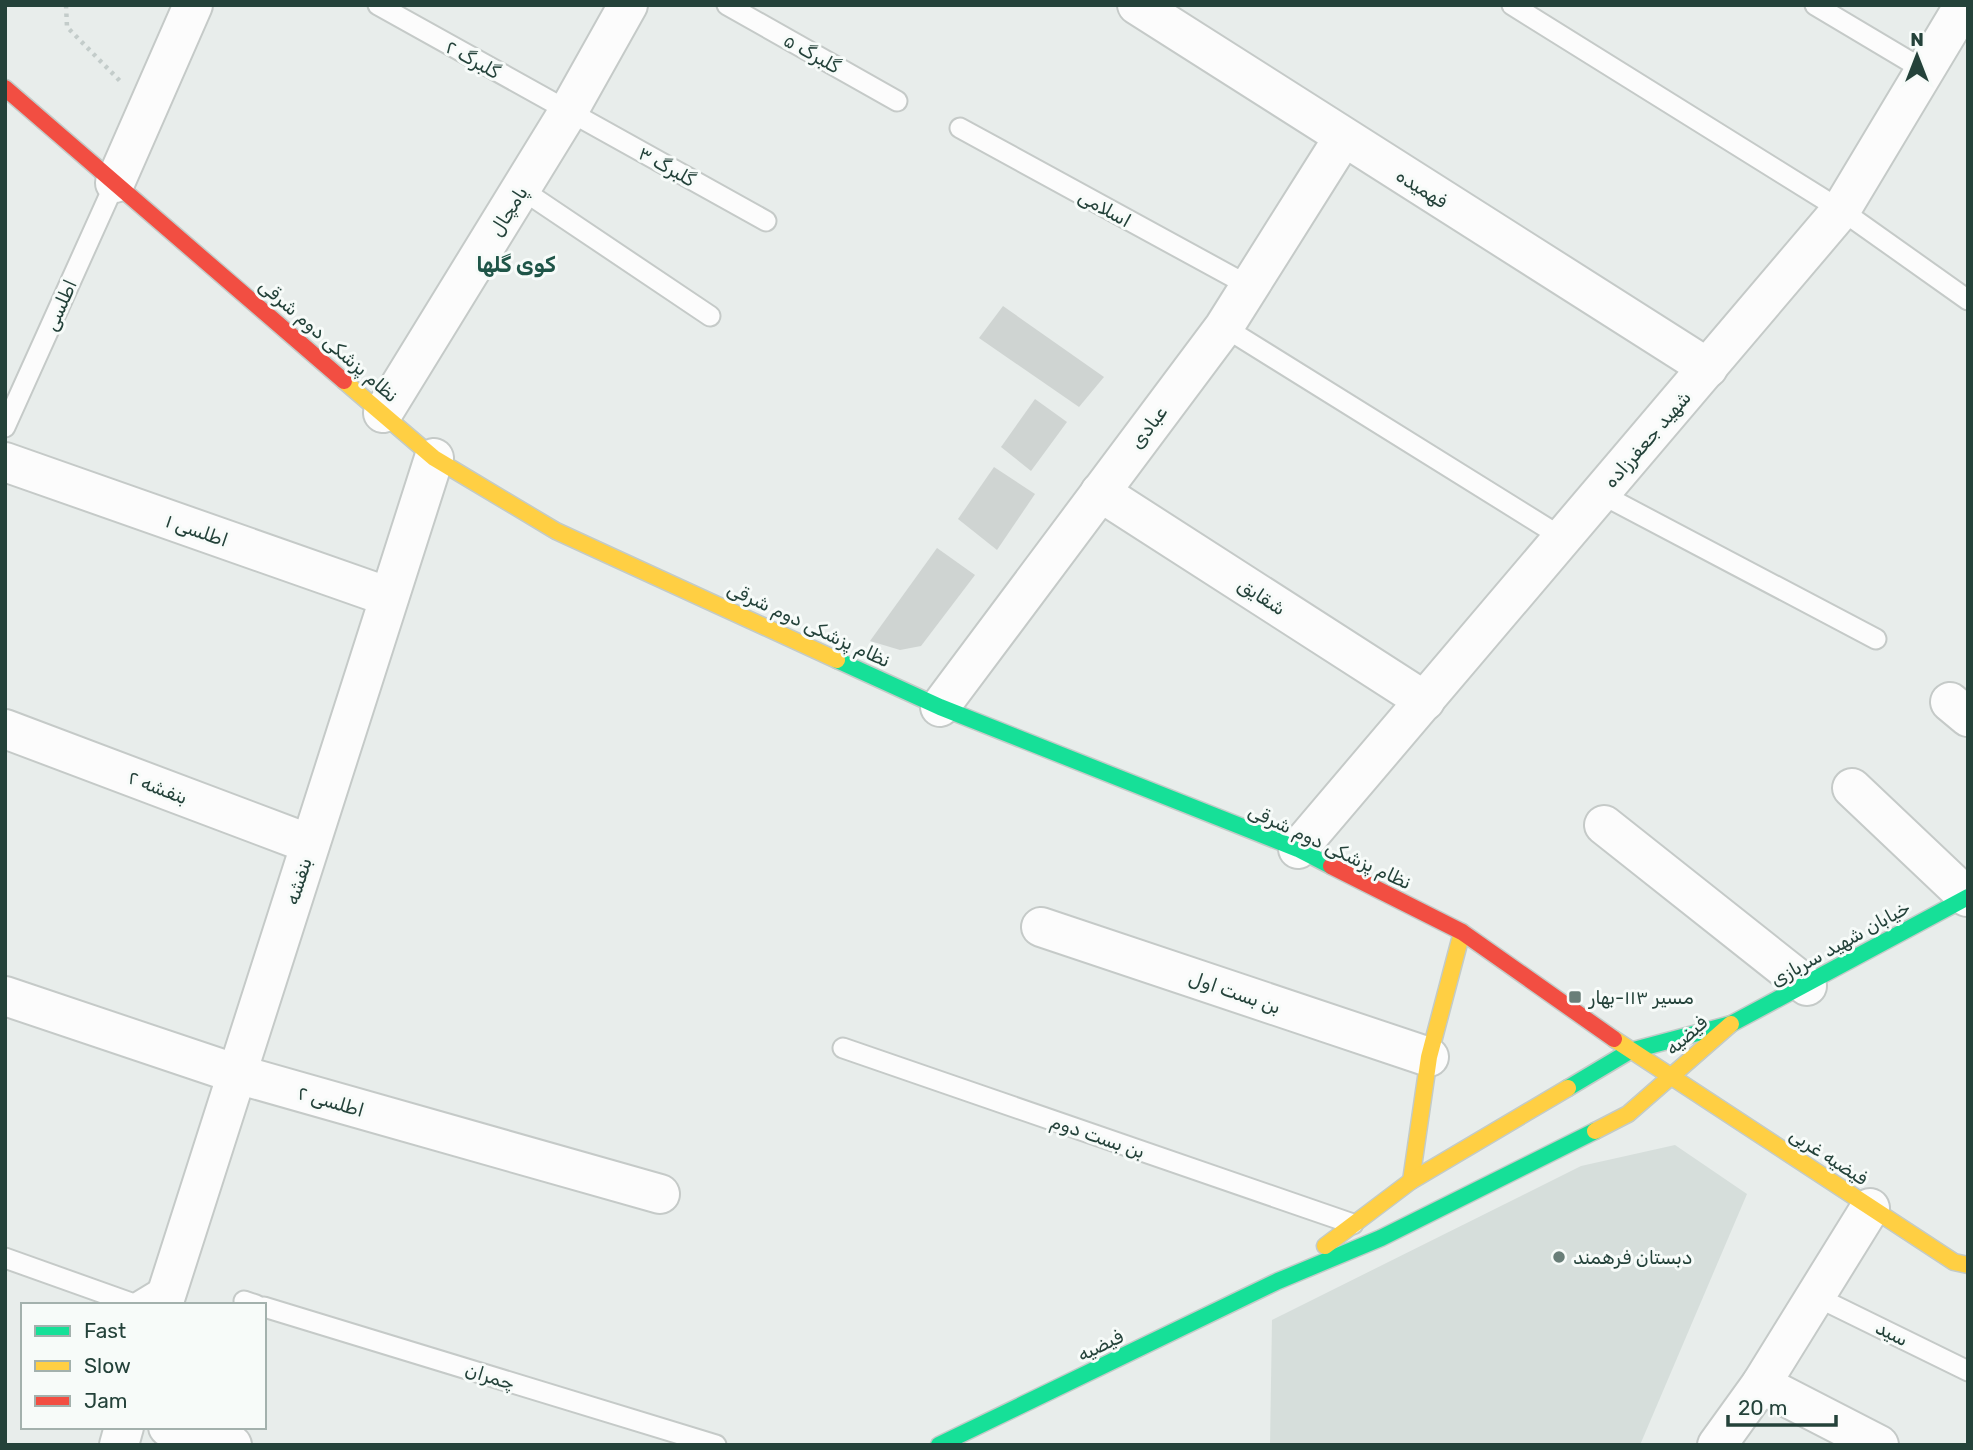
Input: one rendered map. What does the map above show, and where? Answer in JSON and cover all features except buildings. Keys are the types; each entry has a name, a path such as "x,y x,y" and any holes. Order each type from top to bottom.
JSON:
{"street":[{"path":"115,183 193,5"},
{"name":"پامچال","path":"383,414 568,112 628,5"},
{"name":"فهمیده","path":"1137,5 1708,368"},
{"name":"شهید جعفرزاده","path":"1298,849 1841,210 1964,5"},
{"name":"نظام پزشکی دوم شرقی","path":"5,88 433,457 555,531 940,706 1298,849 1462,932 1630,1051 1671,1076"},
{"name":"عبادی","path":"940,706 1224,327 1343,138"},
{"name":"بنفشه","path":"167,1293 433,457"},
{"name":"اطلسی ۱","path":"5,462 389,597"},
{"name":"شقایق","path":"1100,492 1425,701"},
{"name":"بنفشه ۲","path":"5,729 310,844"},
{"path":"1852,788 1968,897"},
{"path":"1604,825 1807,986"},
{"name":"خیابان شهید سربازی","path":"1731,1024 1807,986 1968,897"},
{"name":"بن بست اول","path":"1041,927 1429,1058"},
{"path":"1411,1181 1429,1058 1462,932"},
{"name":"اطلسی ۲","path":"5,996 237,1074 660,1194"},
{"name":"فیضیه","path":"1278,1281 1411,1181 1630,1051 1731,1024"},
{"name":"فیضیه","path":"948,1441 1278,1281 1381,1238 1628,1114 1731,1024"},
{"name":"فیضیه غربی","path":"1671,1076 1954,1262 1968,1265"},
{"path":"1717,1445 1761,1384 1870,1208"},
{"path":"1761,1384 1879,1445"},
{"path":"175,1429 232,1445"}],"lane":[{"name":"گلبرگ ۲","path":"378,5 568,112"},
{"name":"گلبرگ ۵","path":"727,5 897,101"},
{"path":"1512,5 1841,210 1968,300"},
{"path":"1815,5 1924,70"},
{"name":"گلبرگ ۳","path":"568,112 766,220"},
{"name":"اسلامی","path":"960,128 1251,288"},
{"name":"اطلسی","path":"5,427 115,183"},
{"path":"521,189 710,316"},
{"path":"1224,327 1563,538"},
{"path":"1601,494 1876,639"},
{"name":"بن بست دوم","path":"843,1048 1353,1224"},
{"path":"5,1258 131,1303"},
{"path":"137,1303 167,1293"},
{"name":"سید","path":"1815,1296 1968,1371"},
{"name":"چمران","path":"266,1308 716,1445"},
{"path":"948,1441 982,1445"}],"path":[{"path":"66,5 67,27 121,83 160,80"}],"shaded area":[{"name":"دبستان فرهمند","path":"1675,1145 1747,1194 1640,1445 1270,1445 1272,1320 1581,1166"}],"traffic: fast":[{"path":"837,660 940,707 1298,849 1331,866"},
{"path":"1568,1088 1630,1051 1731,1024 1968,897"},
{"path":"939,1445 1278,1281 1381,1238 1595,1131"}],"traffic: slow":[{"path":"344,381 434,458 556,531 837,660"},
{"path":"1411,1181 1429,1057 1462,932"},
{"path":"1595,1131 1628,1114 1731,1024"},
{"path":"1614,1039 1954,1262 1968,1265"},
{"path":"1325,1246 1411,1181 1568,1088"}],"traffic: jam":[{"path":"5,88 344,381"},
{"path":"1331,866 1462,932 1614,1039"}],"place":[{"name":"مسیر ۱۱۳-بهار","path":"1575,997"},
{"name":"دبستان فرهمند","path":"1559,1257"}],"district":[{"name":"کوی گلها","path":"516,265"}]}
